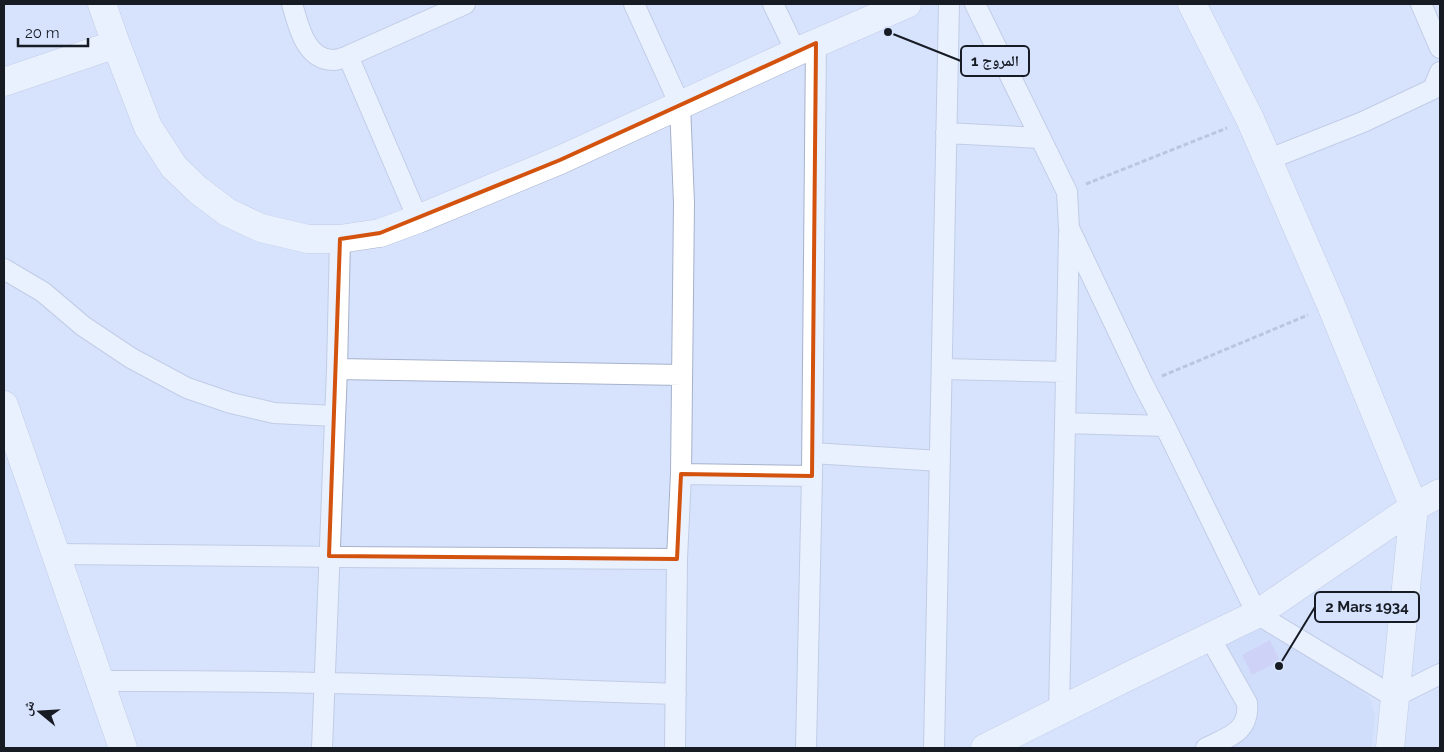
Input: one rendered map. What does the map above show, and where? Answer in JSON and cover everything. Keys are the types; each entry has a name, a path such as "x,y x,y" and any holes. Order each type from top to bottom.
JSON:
{"street":[{"path":"102,4 148,127 174,166 198,190 227,212 261,228 308,239 340,239 380,233 418,219 560,160 806,47 907,4"},
{"path":"292,4 300,31 306,43 313,52 323,59 334,60 348,56 465,4"},
{"path":"634,4 680,105 684,204 675,748"},
{"path":"773,4 806,47 812,453 806,748"},
{"path":"934,748 949,4"},
{"path":"975,4 1067,192 1069,228 1059,712"},
{"path":"1192,4 1250,119 1331,306 1414,507 1390,748"},
{"path":"1421,4 1440,48"},
{"path":"4,82 116,44"},
{"path":"348,56 418,219"},
{"path":"1267,160 1363,122 1438,89"},
{"path":"946,133 1040,138"},
{"path":"1069,228 1143,384 1257,614 1394,696"},
{"path":"322,748 337,369 340,239"},
{"path":"4,269 43,292 83,326 131,358 187,388 231,403 274,413 335,416"},
{"path":"337,369 682,376"},
{"path":"942,369 1066,372"},
{"path":"4,405 123,748"},
{"path":"1065,424 1165,426"},
{"path":"812,453 940,461"},
{"path":"680,474 812,476"},
{"path":"985,748 1257,614 1414,507 1440,494"},
{"path":"57,554 234,557 677,559"},
{"path":"1206,748 1236,733 1242,727 1248,712 1247,702 1209,636"},
{"path":"1394,696 1440,674"},
{"path":"100,681 324,683 676,694"}],"path":[{"path":"1067,192 1250,119"},
{"path":"1143,384 1331,306"}],"highlighted area":[{"path":"816,43 812,476 681,474 677,559 329,556 340,239 380,233 560,160"}],"shaded area":[{"path":"1255,627 1267,630 1361,690 1371,700 1375,716 1372,748 1223,748 1246,736 1259,714 1253,694 1221,641"}],"building":[{"path":"1270,640 1280,661 1252,675 1242,655"}],"place":[{"name":"المروج 1","path":"888,32"},
{"name":"2 Mars 1934","path":"1279,666"}]}
